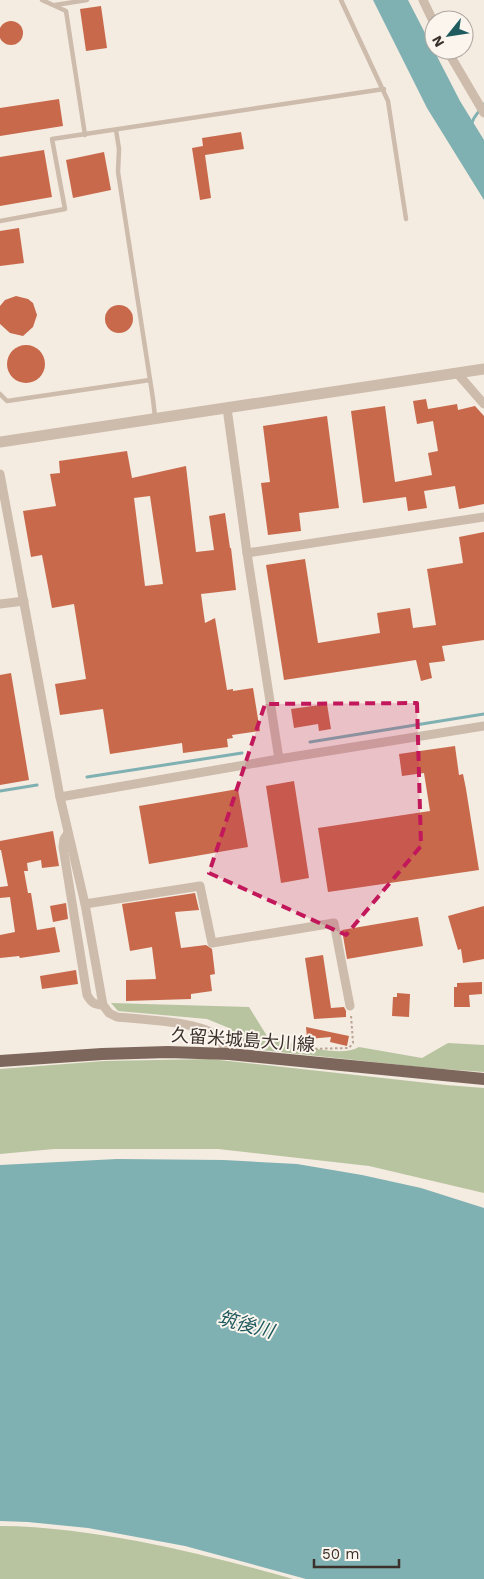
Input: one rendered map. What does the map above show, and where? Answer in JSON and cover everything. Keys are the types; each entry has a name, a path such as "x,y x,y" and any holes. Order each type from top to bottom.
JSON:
{"main road":[{"name":"久留米城島大川線","path":"0,1061 102,1054 168,1052 229,1054 484,1079"}],"street":[{"path":"453,60 484,113"},
{"path":"0,442 484,369"},
{"path":"457,373 484,404"},
{"path":"227,408 247,554 279,759"},
{"path":"0,474 60,797 85,904 103,1005 109,1013 117,1017 194,1026 212,1032 222,1041 229,1054"},
{"path":"247,554 484,517"},
{"path":"0,604 24,601"},
{"path":"60,797 484,726"},
{"path":"68,833 64,839 63,847 87,994 91,1002 96,1005 103,1005"},
{"path":"85,904 200,886 212,943 334,923 350,1006"}],"lane":[{"path":"42,0 66,11 85,134"},
{"path":"55,5 87,0"},
{"path":"341,0 388,101 406,219"},
{"path":"0,221 65,208 52,139 384,90"},
{"path":"116,130 119,149 118,172 155,418"},
{"path":"0,394 7,401 150,380"}],"path":[{"path":"306,1049 349,1048 353,1043 350,1006"}],"highlighted area":[{"path":"417,703 421,846 346,935 209,873 265,704"}],"green space":[{"path":"111,1003 249,1007 267,1036 327,1050 350,1050 359,1047 422,1058 448,1043 484,1045 484,1072 252,1049 229,1028 207,1019 118,1011"},
{"path":"210,1059 484,1088 484,1193 369,1166 218,1149 54,1149 0,1154 0,1069 104,1061"},
{"path":"0,1526 68,1530 137,1541 215,1558 293,1579 0,1579"}],"water":[{"path":"373,0 408,0 424,31 424,60 439,60 460,101 484,140 484,200 427,108"},
{"name":"筑後川","path":"117,1159 224,1160 297,1164 362,1175 421,1188 484,1208 484,1579 306,1579 185,1546 88,1528 0,1521 0,1165"}],"building":[{"path":"101,6 107,48 86,51 80,9"},
{"path":"11,21 20,24 23,33 20,42 11,45 2,42 -1,33 2,24"},
{"path":"59,99 63,126 0,136 0,108"},
{"path":"241,132 244,149 205,155 211,198 200,200 192,148 203,146 202,138"},
{"path":"44,150 52,197 0,206 0,157"},
{"path":"104,152 111,190 73,198 66,160"},
{"path":"19,228 24,263 0,266 0,231"},
{"path":"16,296 28,299 33,303 37,315 33,327 23,336 10,333 0,324 0,306 5,300"},
{"path":"119,305 129,309 133,319 129,329 119,333 109,329 105,319 109,309"},
{"path":"26,345 40,350 45,364 40,378 26,383 12,378 7,364 12,350"},
{"path":"426,399 428,409 457,404 458,410 475,406 484,416 484,504 459,509 455,486 424,491 427,508 408,511 406,497 363,503 351,411 385,406 395,482 432,475 428,453 438,451 433,421 417,424 413,401"},
{"path":"327,416 339,508 299,513 301,531 268,535 261,483 270,482 263,426"},
{"path":"127,451 132,478 186,466 196,552 214,550 209,516 225,513 236,590 201,594 205,623 215,618 227,690 253,688 260,731 232,735 233,738 227,739 228,747 183,753 182,743 110,754 103,709 60,715 55,684 86,679 74,604 52,608 42,555 31,557 23,511 56,506 50,474 60,473 59,461","holes":["150,496 163,584 145,586 134,498"]},
{"path":"484,532 484,640 442,646 445,661 429,663 432,678 421,681 416,660 284,680 266,565 305,559 318,643 380,633 377,613 410,608 413,628 436,625 427,569 463,563 459,537"},
{"path":"11,673 29,780 0,785 0,675"},
{"path":"327,704 331,729 319,731 318,724 294,728 291,709"},
{"path":"455,746 459,775 463,774 466,789 479,870 328,892 318,828 430,811 424,773 402,776 399,754"},
{"path":"294,781 309,878 281,883 266,786"},
{"path":"238,789 248,847 149,864 139,806"},
{"path":"53,831 59,866 42,868 41,860 27,863 28,871 24,871 28,893 31,893 37,930 55,927 60,952 20,958 19,956 0,958 0,935 15,932 10,897 0,898 0,887 8,886 0,850 0,841"},
{"path":"195,893 199,910 175,912 181,948 206,945 212,949 215,974 210,975 212,991 191,994 191,999 126,1001 126,980 156,979 152,947 130,951 122,904"},
{"path":"66,903 68,919 53,922 50,906"},
{"path":"484,906 484,959 463,963 461,949 458,950 448,916"},
{"path":"418,917 423,946 347,959 342,930"},
{"path":"323,955 331,1008 344,1007 346,1017 314,1019 305,958"},
{"path":"76,970 78,984 42,989 40,976"},
{"path":"482,982 482,994 469,995 470,1007 454,1007 454,987 457,987 457,983"},
{"path":"397,993 410,994 409,1017 392,1016 393,997 397,997"},
{"path":"306,1027 349,1036 347,1046 330,1042 331,1037 307,1039"}],"waterway":[{"path":"471,125 484,104"},
{"path":"310,742 484,714"},
{"path":"87,777 242,753"},
{"path":"0,791 37,785"}]}
